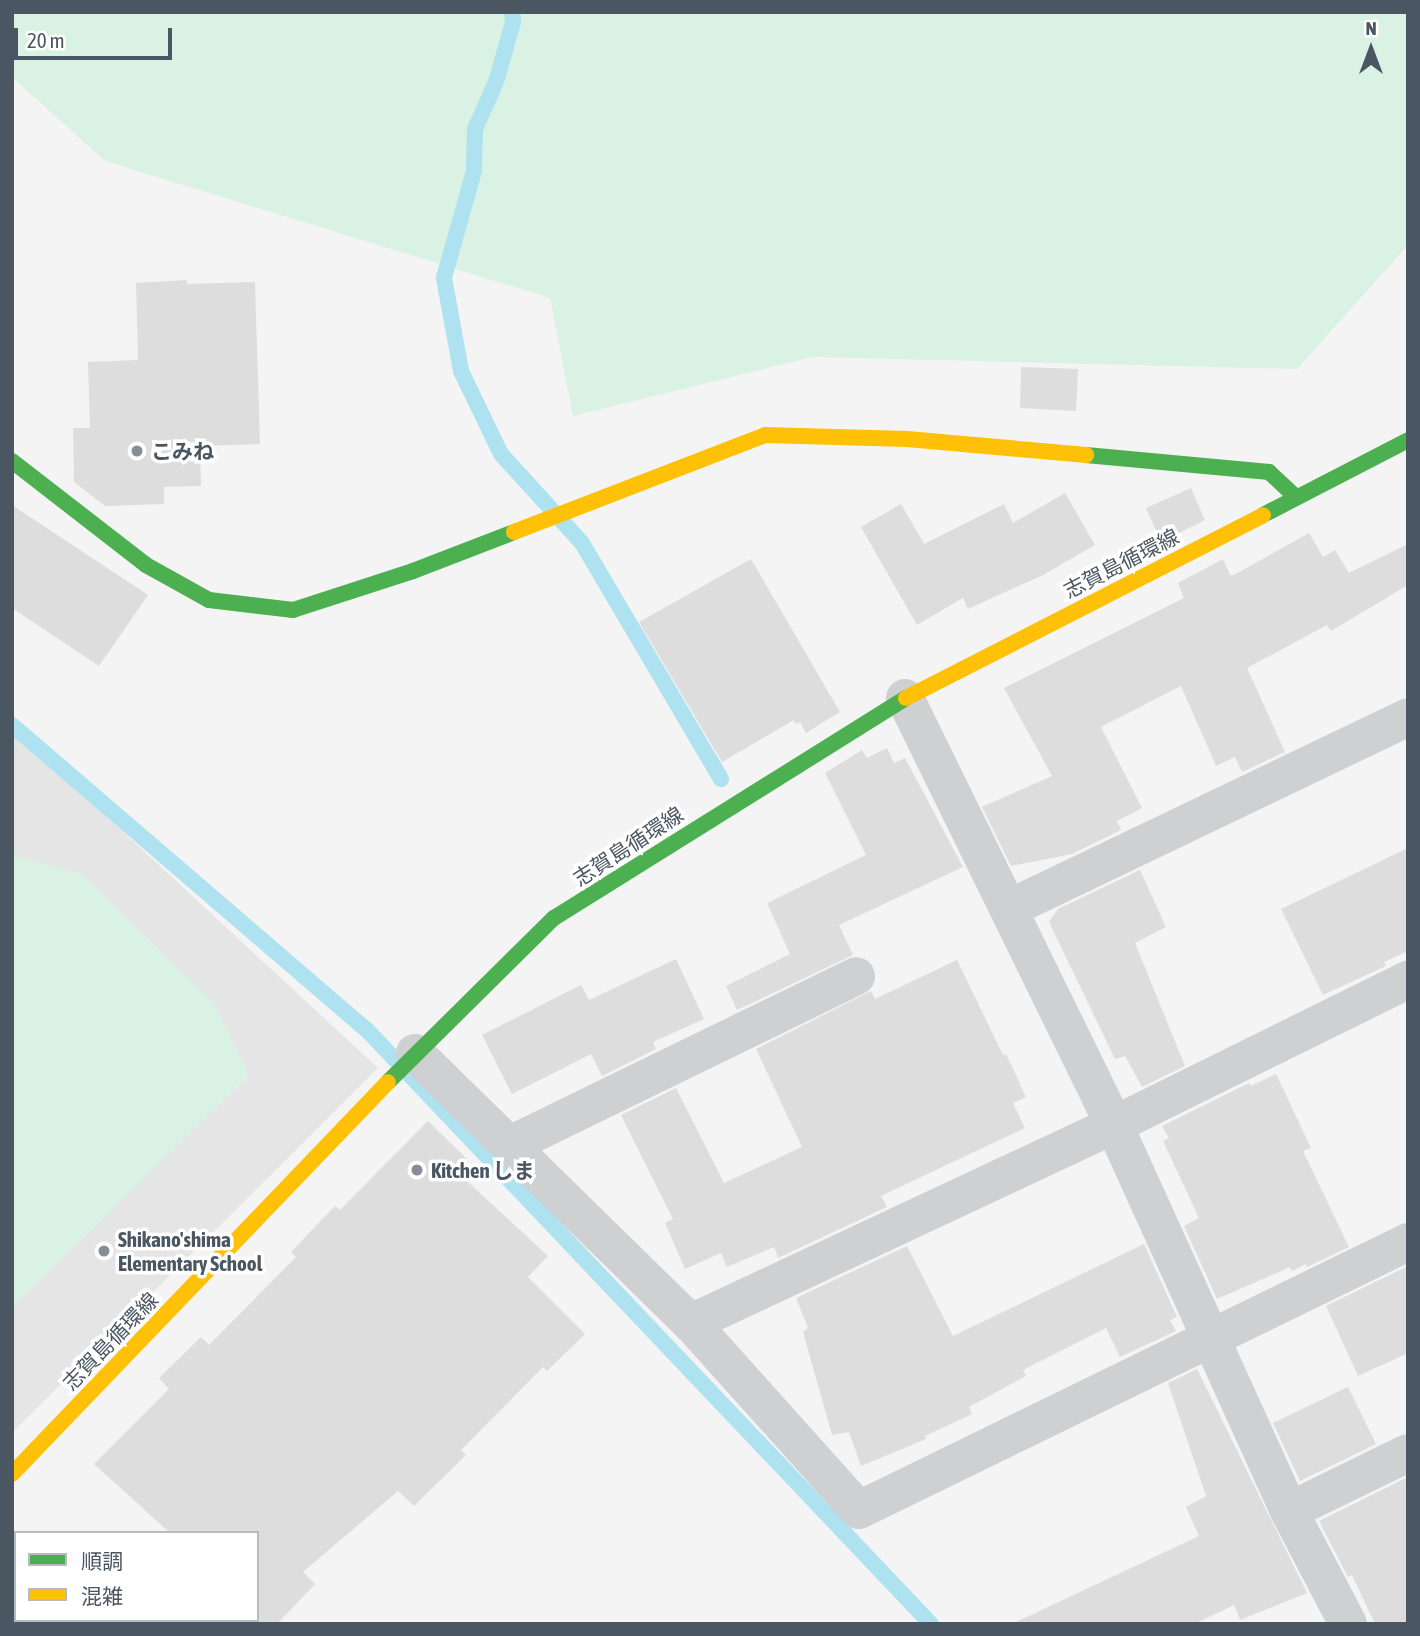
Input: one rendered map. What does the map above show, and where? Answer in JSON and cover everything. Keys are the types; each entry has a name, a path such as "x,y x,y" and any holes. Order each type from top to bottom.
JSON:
{"main road":[{"path":"12,461 146,565 209,600 293,610 413,571 765,435 907,439 1269,472 1295,496"},
{"name":"志賀島循環線","path":"12,1474 415,1053 554,918 674,840 905,698 1408,440"}],"street":[{"path":"905,698 1114,1125 1289,1511 1348,1624"},
{"path":"1010,908 1408,717"},
{"path":"510,1145 856,976"},
{"path":"691,1323 1114,1125 1408,980"},
{"path":"415,1053 691,1323 859,1510 1408,1242"},
{"path":"1289,1511 1408,1453"}],"shaded area":[{"name":"Shikano'shima Elementary School","path":"12,729 378,1068 12,1433"}],"green space":[{"path":"12,12 1408,12 1408,245 1297,369 813,357 573,416 550,298 105,161 12,77"},
{"path":"12,855 82,874 213,1002 249,1076 12,1308"}],"building":[{"path":"187,280 187,284 255,282 260,444 200,446 201,486 164,487 164,504 105,506 74,482 73,428 90,428 88,362 138,360 136,283"},
{"path":"1021,367 1078,369 1076,411 1020,408"},
{"path":"1191,488 1205,520 1161,542 1146,508"},
{"path":"1065,493 1095,545 1043,575 968,609 963,598 917,625 861,527 901,504 924,544 1004,504 1013,523"},
{"path":"12,505 148,595 99,666 12,608"},
{"path":"1309,533 1323,557 1335,550 1349,573 1408,544 1408,585 1331,631 1327,625 1247,668 1285,752 1242,772 1235,757 1216,766 1181,686 1101,727 1142,808 1117,821 1121,830 1072,854 1011,866 982,807 1052,776 1004,688 1184,598 1178,583 1223,559 1230,575 1234,575"},
{"path":"751,559 840,712 806,733 800,722 796,724 794,720 722,762 639,622"},
{"path":"887,748 894,763 905,758 963,867 839,925 853,955 737,1010 726,986 790,954 767,903 866,855 825,773 862,750 867,758"},
{"path":"1408,848 1408,951 1384,962 1386,966 1323,995 1281,909"},
{"path":"1140,870 1166,927 1135,943 1185,1066 1142,1087 1125,1056 1115,1059 1049,922 1058,909"},
{"path":"676,959 704,1019 653,1042 656,1049 602,1076 591,1054 512,1094 482,1035 581,985 589,1000"},
{"path":"957,960 1026,1097 1013,1103 1025,1128 881,1196 887,1207 778,1258 774,1247 727,1267 721,1253 685,1269 665,1223 673,1219 621,1115 676,1088 724,1183 802,1147 756,1049 871,991 875,999"},
{"path":"1276,1074 1311,1148 1303,1151 1349,1247 1307,1267 1306,1264 1292,1271 1290,1267 1217,1299 1184,1226 1199,1218 1163,1141 1169,1138 1162,1126 1249,1083 1251,1086"},
{"path":"428,1121 466,1158 455,1170 548,1256 528,1277 585,1334 547,1371 543,1367 461,1450 466,1455 414,1506 398,1491 303,1572 315,1584 277,1624 257,1624 259,1531 168,1531 94,1464 169,1389 159,1378 201,1337 209,1345 296,1257 291,1252 335,1206 340,1210"},
{"path":"1144,1244 1177,1317 1170,1320 1176,1331 1120,1357 1106,1328 1023,1370 1026,1376 969,1407 972,1414 925,1436 926,1439 861,1466 849,1432 832,1435 803,1332 808,1328 796,1298 907,1246 953,1336"},
{"path":"1408,1266 1408,1353 1358,1376 1326,1306"},
{"path":"1197,1369 1307,1593 1240,1620 1234,1605 1194,1624 1012,1624 1199,1536 1186,1507 1206,1496 1168,1383"},
{"path":"1348,1387 1376,1444 1300,1481 1273,1423"},
{"path":"1408,1477 1408,1624 1375,1624 1352,1575 1348,1577 1319,1521"}],"waterway":[{"path":"512,12 513,22 496,82 475,129 474,171 444,278 461,371 501,454 582,543 721,779"},
{"path":"12,725 367,1030 931,1624"}],"traffic: fast":[{"path":"1263,515 1408,440"},
{"path":"1086,455 1269,472 1295,496"},
{"path":"12,461 146,565 209,600 293,610 413,571 514,532"},
{"path":"388,1082 554,918 906,698"}],"traffic: slow":[{"path":"514,532 765,435 907,439 1086,455"},
{"path":"906,698 1263,515"},
{"path":"12,1474 388,1082"}],"place":[{"name":"こみね","path":"137,451"},
{"name":"Kitchen しま","path":"417,1170"},
{"name":"Shikano'shima Elementary School","path":"104,1251"}]}
